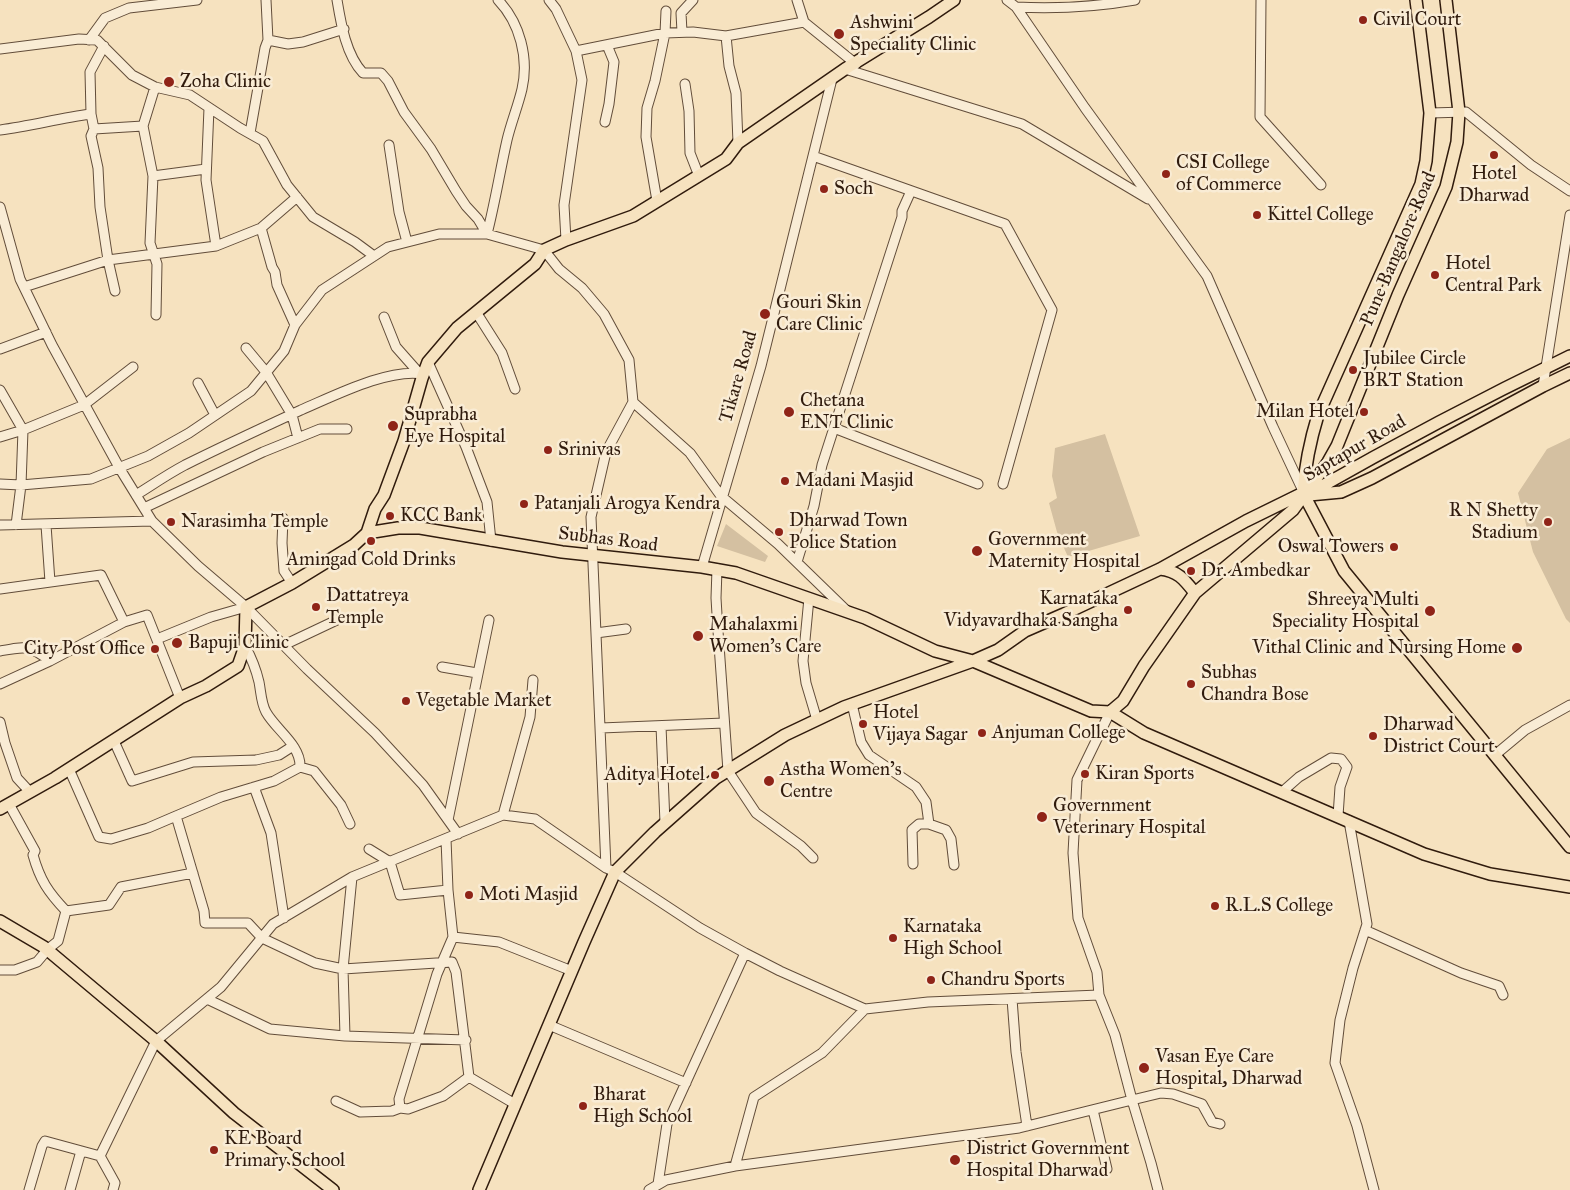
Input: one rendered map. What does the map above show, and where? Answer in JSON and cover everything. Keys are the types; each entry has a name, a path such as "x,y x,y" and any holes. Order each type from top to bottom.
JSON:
{"main road":[{"path":"5,806 69,769 180,698 206,686 238,666 244,646 246,607 292,583 354,545 367,533 375,508 384,495 404,441 421,373 457,328 534,264 544,250 633,216 699,176 726,159 738,143 850,66 954,0"},
{"name":"Pune Bangalore Road","path":"1304,494 1304,474 1310,441 1318,415 1421,184 1426,161 1430,113 1416,0"},
{"name":"Pune Bangalore Road","path":"1304,494 1328,462 1337,446 1398,295 1446,188 1457,142 1459,112 1446,0"},
{"name":"Saptapur Road","path":"1304,494 1570,356"},
{"name":"Saptapur Road","path":"1304,494 1341,492 1372,478 1570,373"},
{"path":"1304,494 1293,510 1195,593 1144,666 1123,701 1110,712 1144,733 1424,854 1490,874 1570,887"},
{"path":"479,1190 572,970 610,870 716,778 785,735 852,704 973,661 998,650 1025,630 1160,569 1246,521 1304,494"},
{"path":"1304,494 1344,571 1570,847"},
{"name":"Subhas Road","path":"367,533 398,528 420,528 592,556 702,567 736,573 865,618 935,651 973,661 1091,711 1110,712"},
{"path":"1160,569 1171,570 1182,577 1195,593"},
{"path":"0,921 48,950 156,1041 234,1113 333,1190"}],"street":[{"path":"89,40 105,18 129,8 197,0"},
{"path":"250,134 268,40 266,0"},
{"path":"337,0 344,29 357,66 363,73 381,73 388,81 404,112 431,149 466,206 478,219 487,234"},
{"path":"487,234 507,140 522,87 524,53 518,30 504,6 498,0"},
{"path":"549,0 556,9 576,51 582,80 564,205 566,240"},
{"path":"682,32 681,13 694,0"},
{"path":"797,0 804,22 850,66 1022,124 1153,201"},
{"path":"1007,0 1016,7 1085,108 1207,276 1304,494"},
{"path":"1016,7 1050,9 1135,0"},
{"path":"1261,0 1260,117 1321,185"},
{"path":"657,201 646,137 647,108 665,33 666,11"},
{"path":"576,51 665,33 682,32 726,36 804,22"},
{"path":"268,40 288,44 303,42 344,29"},
{"path":"726,36 729,66 736,92 738,143"},
{"path":"0,49 79,39 98,40 132,75 156,87 190,95 264,141 287,185 313,217 355,242 374,256"},
{"path":"605,122 614,62 607,45"},
{"path":"104,46 90,72 91,114 94,129 91,136 98,168 100,207 108,260 115,291"},
{"name":"Tikare Road","path":"702,567 721,496 761,366 832,79"},
{"path":"685,84 689,112 690,153 699,176"},
{"path":"156,87 144,126 153,176 150,243 157,264 156,315"},
{"path":"209,108 206,180 216,246"},
{"path":"1430,113 1466,112 1531,165 1570,191"},
{"path":"0,130 37,125 62,117 91,114"},
{"path":"94,129 144,126"},
{"path":"389,145 399,212 408,242"},
{"path":"813,156 1006,224 1052,310 1003,484"},
{"path":"153,176 206,169"},
{"path":"797,562 814,506 822,465 902,218 902,211 911,191"},
{"path":"24,287 108,260 216,246 261,228 298,198"},
{"path":"0,207 24,287 84,405 152,521 198,566 246,607 375,733 423,785 458,834"},
{"path":"1543,386 1570,216"},
{"path":"261,228 275,272 277,285 295,325"},
{"path":"0,484 20,485 91,479 120,469 148,456 189,433 251,391 284,350 295,325 322,290 388,247 438,234 487,234 544,250 559,269 582,288 604,314 629,360 633,402 606,452 591,517 610,870"},
{"path":"476,312 502,353 515,389"},
{"path":"384,316 396,347 421,373"},
{"path":"0,350 46,332"},
{"path":"246,348 266,372 292,415 298,438"},
{"path":"428,362 466,447 487,502 491,541"},
{"path":"0,437 23,430 84,405 133,368"},
{"path":"136,495 183,466 329,398 379,379 402,373 421,373"},
{"path":"198,383 215,416"},
{"path":"0,390 23,430 16,525"},
{"path":"633,402 690,453 721,496 778,544 848,612"},
{"path":"834,428 978,484"},
{"path":"144,508 263,452 320,429 347,429"},
{"path":"283,518 284,571 292,583"},
{"path":"0,525 152,521"},
{"path":"46,525 50,582"},
{"path":"718,569 717,623 728,770 756,813 801,846 813,858"},
{"path":"0,589 101,575 124,622"},
{"path":"809,598 804,661 806,683 817,720"},
{"path":"156,639 211,617 246,607"},
{"path":"0,684 50,661 124,622 147,615 180,698"},
{"path":"284,645 339,619"},
{"path":"448,820 489,620"},
{"path":"596,633 626,629"},
{"path":"244,646 251,658 259,680 265,710 293,746 300,758 300,767"},
{"path":"0,651 18,648 34,649 50,661"},
{"path":"442,667 477,673"},
{"path":"503,815 530,717 533,680"},
{"path":"852,704 860,742 869,754 916,787 926,802 929,824"},
{"path":"1495,755 1525,730 1570,705"},
{"path":"1110,712 1077,780 1073,853 1078,918 1097,972 1099,995 1115,1035 1158,1190"},
{"path":"0,722 17,778 30,792"},
{"path":"601,728 724,723"},
{"path":"661,726 666,823"},
{"path":"114,741 132,781 193,762 256,760 279,755 293,746"},
{"path":"1282,792 1299,777 1330,758 1341,759 1347,767 1340,787 1338,816"},
{"path":"69,769 99,837 111,839 148,828 221,797 274,781 300,767 314,771 341,805 350,824"},
{"path":"254,787 271,833 284,918"},
{"path":"5,806 35,851 33,855 40,877 54,899 66,911"},
{"path":"100,1156 156,1041 221,987 273,924 352,877 503,815 535,819 700,928 780,972 865,1009 928,1002 1099,995"},
{"path":"176,816 204,911 205,923 248,923 262,938 315,963 343,969 452,962 456,972 466,1040 469,1078"},
{"path":"1349,821 1367,924 1353,968 1340,1020 1335,1064 1357,1126 1374,1190"},
{"path":"913,864 912,830 919,824 929,824 946,830 951,839 954,865"},
{"path":"400,1108 399,1099 437,974 453,937 448,890 446,838"},
{"path":"369,849 390,862 400,895 448,890"},
{"path":"66,911 109,905 121,887 193,873"},
{"path":"344,1036 343,969 352,877"},
{"path":"0,970 16,970 37,962 58,941 66,911"},
{"path":"1365,930 1461,973 1499,986 1502,995"},
{"path":"453,937 499,942 572,970"},
{"path":"658,1184 667,1124 745,952"},
{"path":"207,999 270,1029 344,1036 466,1040"},
{"path":"1012,999 1016,1052 1027,1126"},
{"path":"735,1166 754,1097 822,1053 865,1009"},
{"path":"548,1026 686,1083"},
{"path":"469,1078 515,1104"},
{"path":"336,1101 360,1112 408,1109 443,1096 469,1078"},
{"path":"649,1190 666,1180 735,1166 1027,1126 1161,1093 1173,1094 1202,1104 1212,1122 1220,1124"},
{"path":"1093,1110 1107,1169"},
{"path":"29,1190 45,1141 100,1156 116,1182 113,1190"},
{"path":"70,1190 81,1151"}],"shaded area":[{"path":"1105,434 1140,536 1068,557 1057,532 1049,503 1057,498 1052,476 1055,448"},
{"name":"R N Shetty Stadium","path":"1570,438 1570,623 1566,619 1533,552 1518,493 1547,449"},
{"path":"726,524 768,556 765,562 717,546"}],"place":[{"name":"Civil Court","path":"1363,20"},
{"name":"Ashwini Speciality Clinic","path":"839,34"},
{"name":"Zoha Clinic","path":"169,82"},
{"name":"Hotel Dharwad","path":"1494,155"},
{"name":"CSI College of Commerce","path":"1166,174"},
{"name":"Soch","path":"824,189"},
{"name":"Kittel College","path":"1257,215"},
{"name":"Hotel Central Park","path":"1435,275"},
{"name":"Gouri Skin Care Clinic","path":"765,314"},
{"name":"Jubilee Circle BRT Station","path":"1353,370"},
{"name":"Chetana ENT Clinic","path":"789,412"},
{"name":"Milan Hotel","path":"1364,412"},
{"name":"Suprabha Eye Hospital","path":"393,426"},
{"name":"Srinivas","path":"548,450"},
{"name":"Madani Masjid","path":"785,481"},
{"name":"Patanjali Arogya Kendra","path":"524,504"},
{"name":"KCC Bank","path":"390,516"},
{"name":"Narasimha Temple","path":"171,522"},
{"name":"R N Shetty Stadium","path":"1548,522"},
{"name":"Dharwad Town Police Station","path":"779,532"},
{"name":"Amingad Cold Drinks","path":"371,541"},
{"name":"Oswal Towers","path":"1394,547"},
{"name":"Government Maternity Hospital","path":"977,551"},
{"name":"Dr. Ambedkar","path":"1191,571"},
{"name":"Dattatreya Temple","path":"316,607"},
{"name":"Karnataka Vidyavardhaka Sangha","path":"1128,610"},
{"name":"Shreeya Multi Speciality Hospital","path":"1430,611"},
{"name":"Mahalaxmi Women's Care","path":"698,636"},
{"name":"Bapuji Clinic","path":"177,643"},
{"name":"Vithal Clinic and Nursing Home","path":"1517,648"},
{"name":"City Post Office","path":"155,649"},
{"name":"Subhas Chandra Bose","path":"1191,684"},
{"name":"Vegetable Market","path":"406,701"},
{"name":"Hotel Vijaya Sagar","path":"863,724"},
{"name":"Anjuman College","path":"982,733"},
{"name":"Dharwad District Court","path":"1373,736"},
{"name":"Kiran Sports","path":"1085,774"},
{"name":"Aditya Hotel","path":"715,775"},
{"name":"Astha Women's Centre","path":"769,781"},
{"name":"Government Veterinary Hospital","path":"1042,817"},
{"name":"Moti Masjid","path":"469,895"},
{"name":"R.L.S College","path":"1215,906"},
{"name":"Karnataka High School","path":"893,938"},
{"name":"Chandru Sports","path":"931,980"},
{"name":"Vasan Eye Care Hospital, Dharwad","path":"1144,1068"},
{"name":"Bharat High School","path":"583,1106"},
{"name":"KE Board Primary School","path":"214,1150"},
{"name":"District Government Hospital Dharwad","path":"955,1160"}]}
